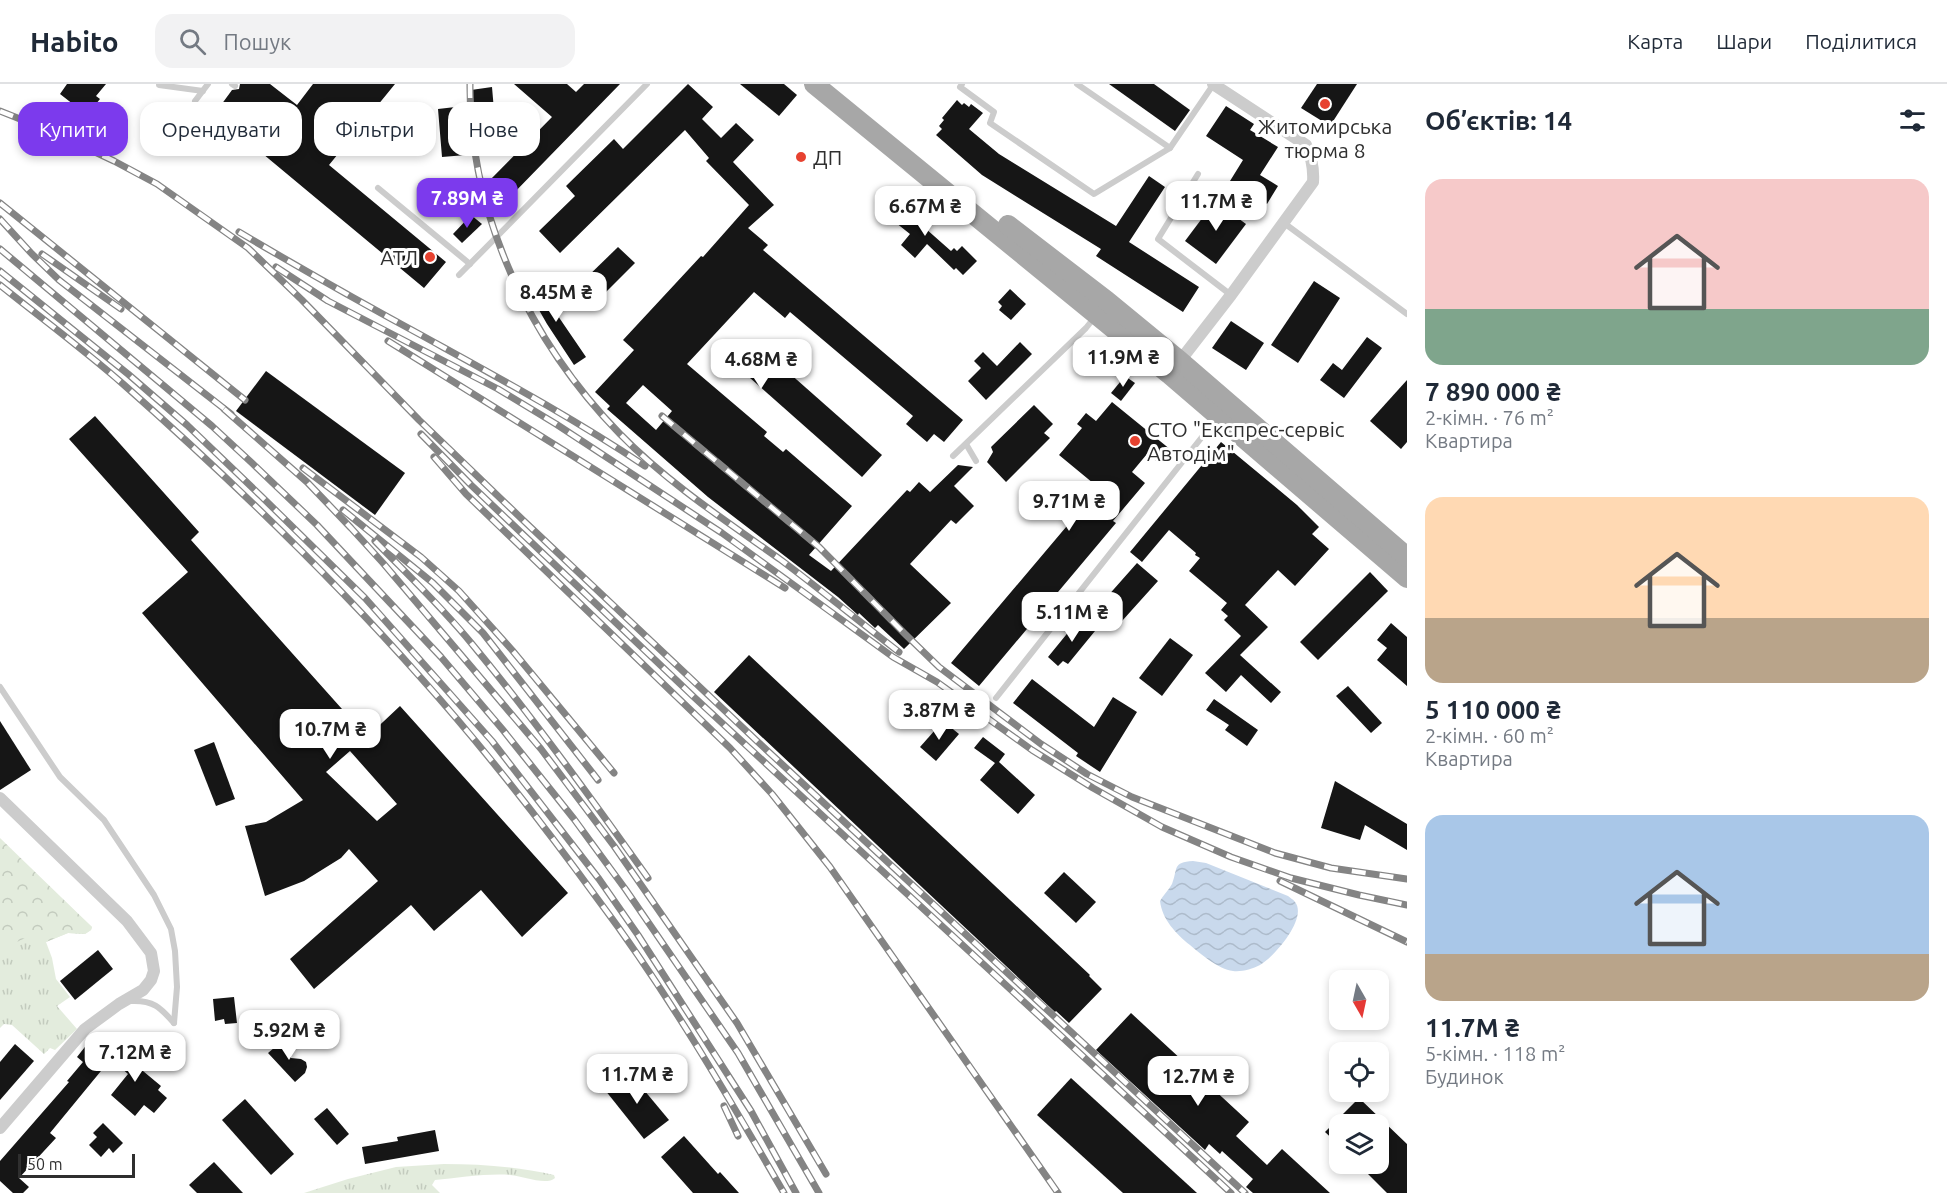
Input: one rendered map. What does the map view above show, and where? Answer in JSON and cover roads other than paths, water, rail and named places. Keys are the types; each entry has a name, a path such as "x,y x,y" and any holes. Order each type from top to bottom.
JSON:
{"main road":[{"path":"814,84 1102,308 1407,557"},
{"path":"836,84 1017,232 1102,308"},
{"path":"1174,368 1219,416 1407,578"}],"street":[{"path":"1174,368 1231,295 1313,182 1314,169 1306,145 1214,84"},
{"path":"0,798 127,921 145,943 154,961 151,980 143,990 85,1029 0,1128"}],"lane":[{"path":"195,101 208,84"},
{"path":"459,275 647,84"},
{"path":"962,84 960,87 994,112 990,123 1094,194 1170,148 1214,84"},
{"path":"1077,84 1170,148"},
{"path":"159,85 203,91"},
{"path":"1198,174 1158,239 1231,295"},
{"path":"378,188 470,264"},
{"path":"1284,222 1407,314"},
{"path":"953,456 1086,328 1102,308"},
{"path":"996,698 1219,416"},
{"path":"966,444 976,461"},
{"path":"0,687 60,777 104,820 154,895 171,929 177,987 174,1023 159,1007 146,1000 119,1004"}],"water":[{"path":"1193,861 1206,863 1288,896 1295,902 1298,909 1293,927 1281,946 1266,961 1240,971 1222,968 1205,957 1175,931 1161,908 1160,901 1172,884 1177,867 1182,863"}],"railway":[{"path":"470,84 472,133 480,181 493,228 511,273 558,359 588,398 638,452 678,485 781,560 899,652"},
{"path":"0,111 55,133 157,184 248,248 419,420 524,521 758,742 1245,1193"},
{"path":"0,203 245,400"},
{"path":"0,219 59,280 231,414"},
{"path":"239,232 534,398 645,466"},
{"path":"0,249 212,426 252,463 317,525 441,657 574,819 626,890 738,1053 819,1193"},
{"path":"42,254 121,309"},
{"path":"276,267 328,301 498,389 556,424 722,533 893,657 937,682 1032,750 1162,827 1231,857 1291,878 1407,905"},
{"path":"0,271 128,374 187,425 365,598 492,741 599,879 638,935 751,1111 796,1193"},
{"path":"0,285 123,384 239,490 351,601 444,705 535,815 649,971 696,1044 784,1193"},
{"path":"388,341 785,588"},
{"path":"224,409 307,482 351,528 541,749 614,846 737,1023 826,1174"},
{"path":"662,416 819,547 939,667 1041,744 1087,774 1132,797 1275,853 1331,868 1407,879"},
{"path":"421,434 471,485 695,698 1231,1193"},
{"path":"434,457 466,494 730,748 772,794 830,867 1058,1193"},
{"path":"303,468 421,557 459,591 512,650 614,773"},
{"path":"343,510 433,583 483,633 598,780"},
{"path":"375,541 449,617 495,672 562,759 648,878"},
{"path":"1280,881 1407,942"},
{"path":"724,1106 738,1136"}],"place":[{"name":"Житомирська тюрма 8","path":"1325,104"},
{"name":"ДП","path":"801,157"},
{"name":"АТЛ","path":"430,257"},
{"name":"СТО \"Експрес-сервіс Автодім\"","path":"1135,441"}]}
